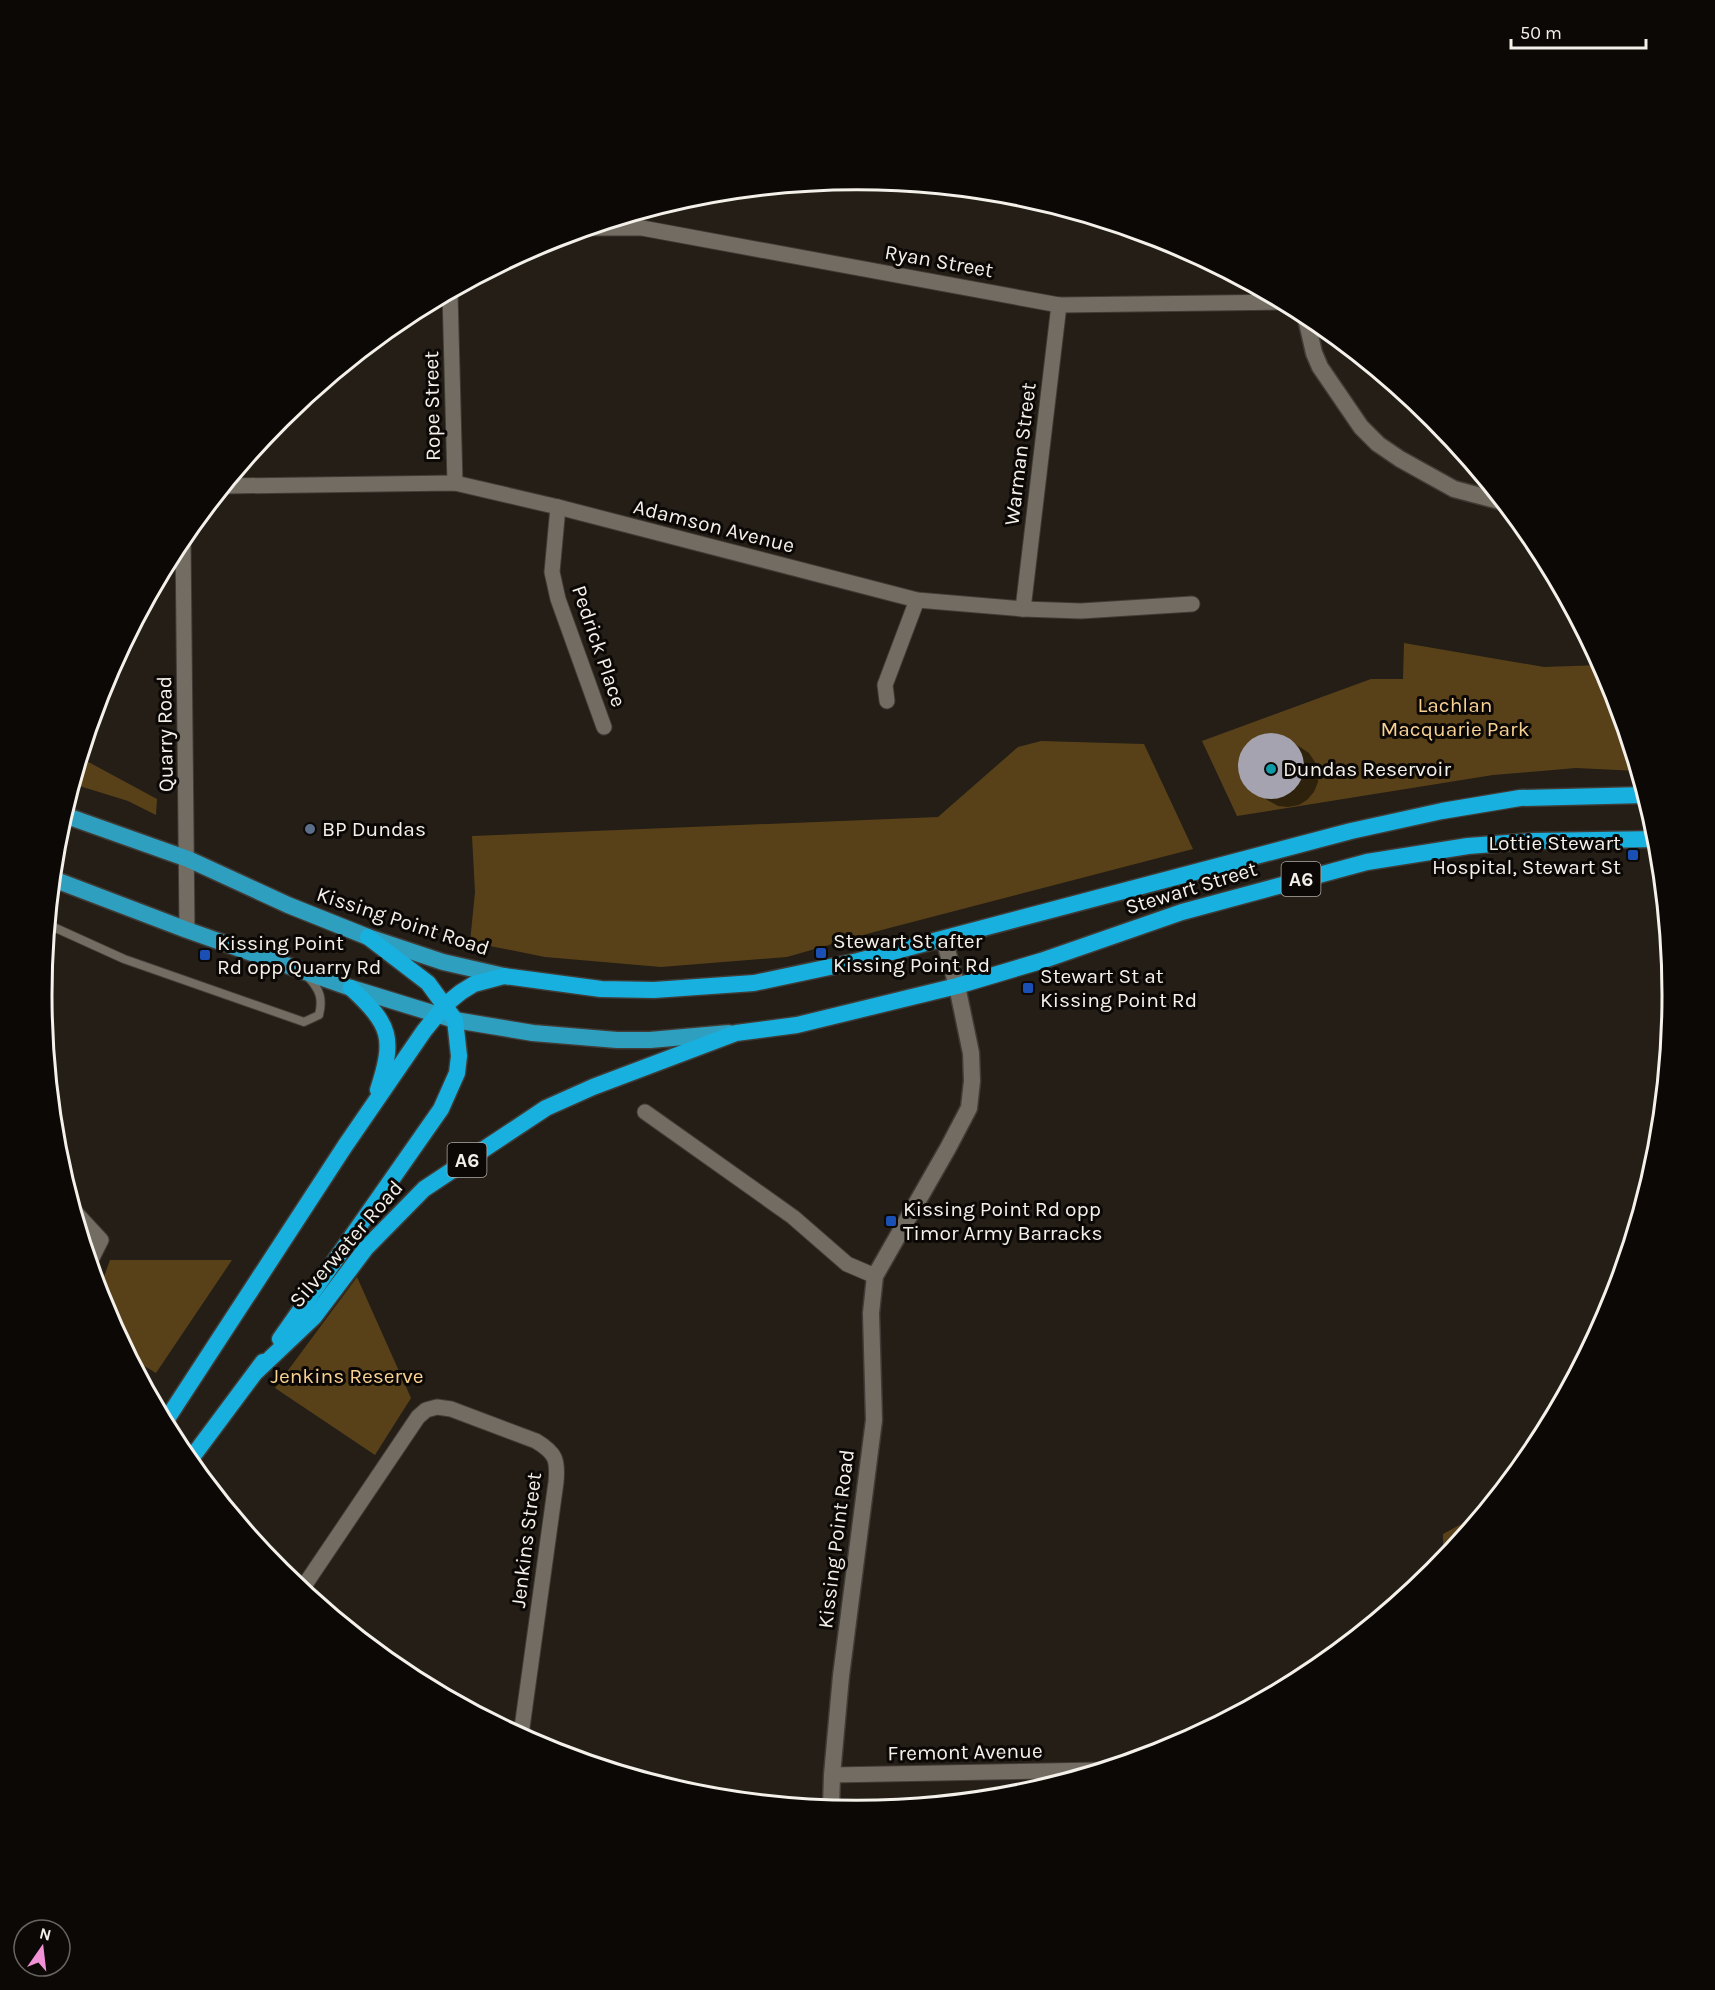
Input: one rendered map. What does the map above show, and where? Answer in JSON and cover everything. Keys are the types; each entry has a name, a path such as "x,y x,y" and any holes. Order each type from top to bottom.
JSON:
{"highway":[{"name":"Stewart Street","path":"944,939 1351,831 1442,811 1520,798 1637,795"},
{"name":"Stewart Street","path":"957,986 1041,961 1182,912 1367,862 1468,846 1533,841 1647,839"},
{"name":"A6","path":"368,938 428,983 440,1010"},
{"name":"Kissing Point Road","path":"504,976 601,989 654,990 754,983 858,962 944,939"},
{"name":"Silverwater Road","path":"170,1414 345,1146 440,1010 474,984 504,976"},
{"name":"A6","path":"736,1033 797,1025 957,986"},
{"path":"351,988 380,1018 388,1046 386,1066 371,1110"},
{"name":"Silverwater Road","path":"196,1452 330,1270 441,1109 457,1072 459,1056 455,1020 440,1010"},
{"name":"Silverwater Road","path":"256,1371 314,1317 366,1248 424,1189 546,1108 736,1033"}],"main road":[{"name":"Kissing Point Road","path":"73,818 188,859 288,905 368,938 443,962 504,976"},
{"path":"60,881 187,930 351,988 440,1010"},
{"path":"455,1020 533,1033 617,1040 650,1040 736,1033"}],"street":[{"name":"Ryan Street","path":"615,228 642,228 1059,305 1267,302"},
{"name":"Rope Street","path":"450,301 455,483"},
{"name":"Warman Street","path":"1023,609 1059,305"},
{"path":"1308,328 1320,367 1361,426 1378,444 1454,489 1491,499"},
{"name":"Adamson Avenue","path":"234,486 455,483 558,507 917,600 1023,609 1081,611 1192,604"},
{"name":"Pedrick Place","path":"558,507 552,572 558,599 604,727"},
{"name":"Quarry Road","path":"183,555 187,930"},
{"path":"887,701 885,685 917,600"},
{"name":"Kissing Point Road","path":"831,1799 841,1676 874,1420 871,1313 875,1276 969,1108 972,1081 971,1053 957,986 944,939"},
{"path":"645,1112 793,1217 847,1264 875,1276"},
{"path":"86,1224 101,1240 95,1253"},
{"name":"Jenkins Street","path":"307,1582 404,1437 426,1410 437,1407 451,1409 536,1441 547,1448 554,1456 557,1466 556,1482 521,1726"},
{"name":"Fremont Avenue","path":"832,1775 1074,1770"}],"lane":[{"path":"55,928 124,959 304,1022 319,1015 322,1003 318,988 303,971"}],"green space":[{"name":"Lachlan Macquarie Park","path":"1404,643 1544,667 1591,665 1620,736 1630,771 1576,768 1493,775 1237,816 1202,741 1371,679 1403,679"},
{"path":"1041,741 1144,744 1193,849 787,957 661,967 545,957 470,942 475,892 472,836 938,817 1018,747"},
{"path":"87,762 157,799 156,815 128,801 80,786"},
{"path":"110,1260 232,1260 156,1373 144,1366 104,1277"},
{"name":"Jenkins Reserve","path":"357,1277 411,1398 375,1455 275,1388"},
{"path":"1467,1521 1443,1547 1443,1534"}],"building":[{"name":"Dundas Reservoir","path":"1271,733 1284,736 1294,743 1301,753 1304,766 1301,779 1294,789 1284,796 1271,799 1258,796 1248,789 1241,779 1238,766 1241,753 1248,743 1258,736"}],"place":[{"name":"Dundas Reservoir","path":"1271,769"},
{"name":"BP Dundas","path":"310,829"},
{"name":"Lottie Stewart Hospital, Stewart St","path":"1633,855"},
{"name":"Stewart St after Kissing Point Rd","path":"821,953"},
{"name":"Kissing Point Rd opp Quarry Rd","path":"205,955"},
{"name":"Stewart St at Kissing Point Rd","path":"1028,988"},
{"name":"Kissing Point Rd opp Timor Army Barracks","path":"891,1221"}]}
